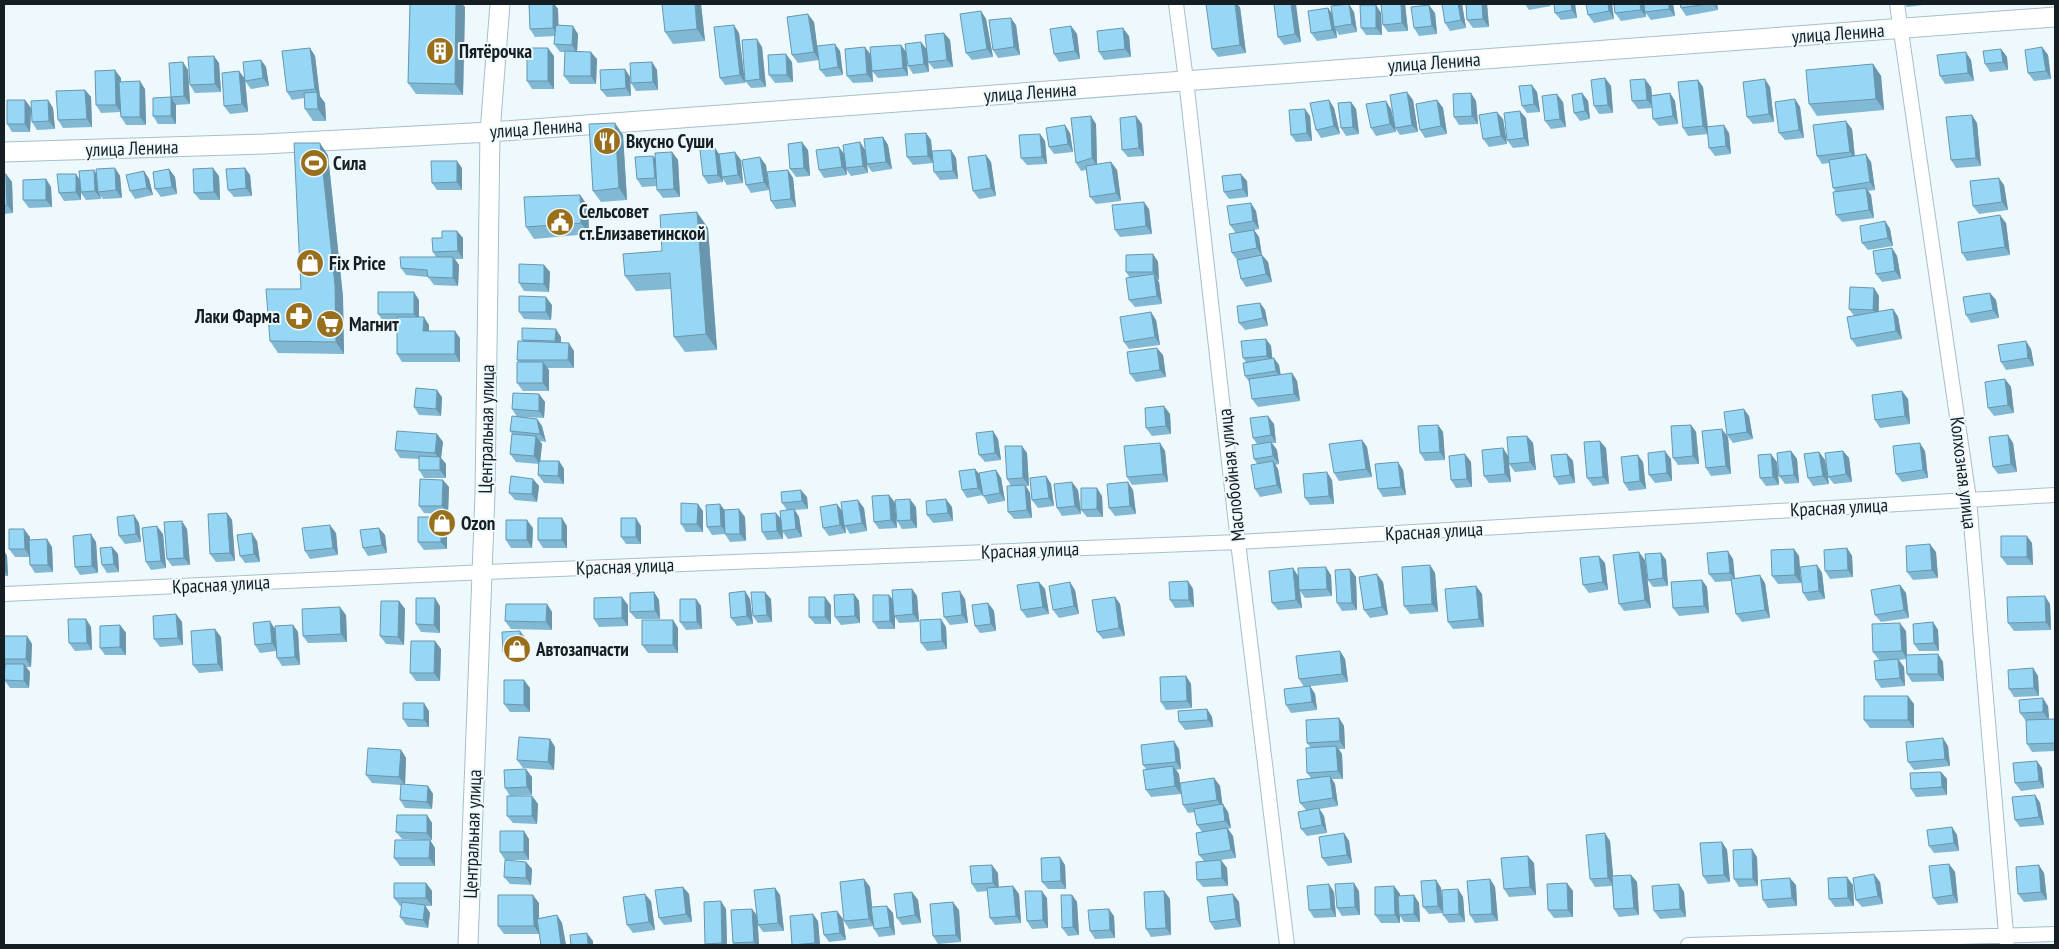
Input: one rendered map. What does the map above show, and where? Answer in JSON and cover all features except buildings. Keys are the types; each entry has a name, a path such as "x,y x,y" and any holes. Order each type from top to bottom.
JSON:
{"street":[{"name":"Центральная улица","path":"468,945 485,494 490,132 500,4"},
{"name":"Маслобойная улица","path":"1176,4 1287,945"},
{"name":"Колхозная улица","path":"1897,4 1969,499 2007,941"},
{"name":"улица Ленина","path":"4,152 264,144 490,132 2055,17"},
{"name":"Красная улица","path":"4,594 482,572 1238,542 2055,495"},
{"path":"1688,945 2007,941 2055,934"}],"place":[{"name":"Пятёрочка","path":"440,51"},
{"name":"Вкусно Суши","path":"607,141"},
{"name":"Сила","path":"314,163"},
{"name":"Сельсовет ст.Елизаветинской","path":"560,222"},
{"name":"Fix Price","path":"310,263"},
{"name":"Лаки Фарма","path":"299,316"},
{"name":"Магнит","path":"330,324"},
{"name":"Ozon","path":"442,523"},
{"name":"Автозапчасти","path":"517,649"}]}
